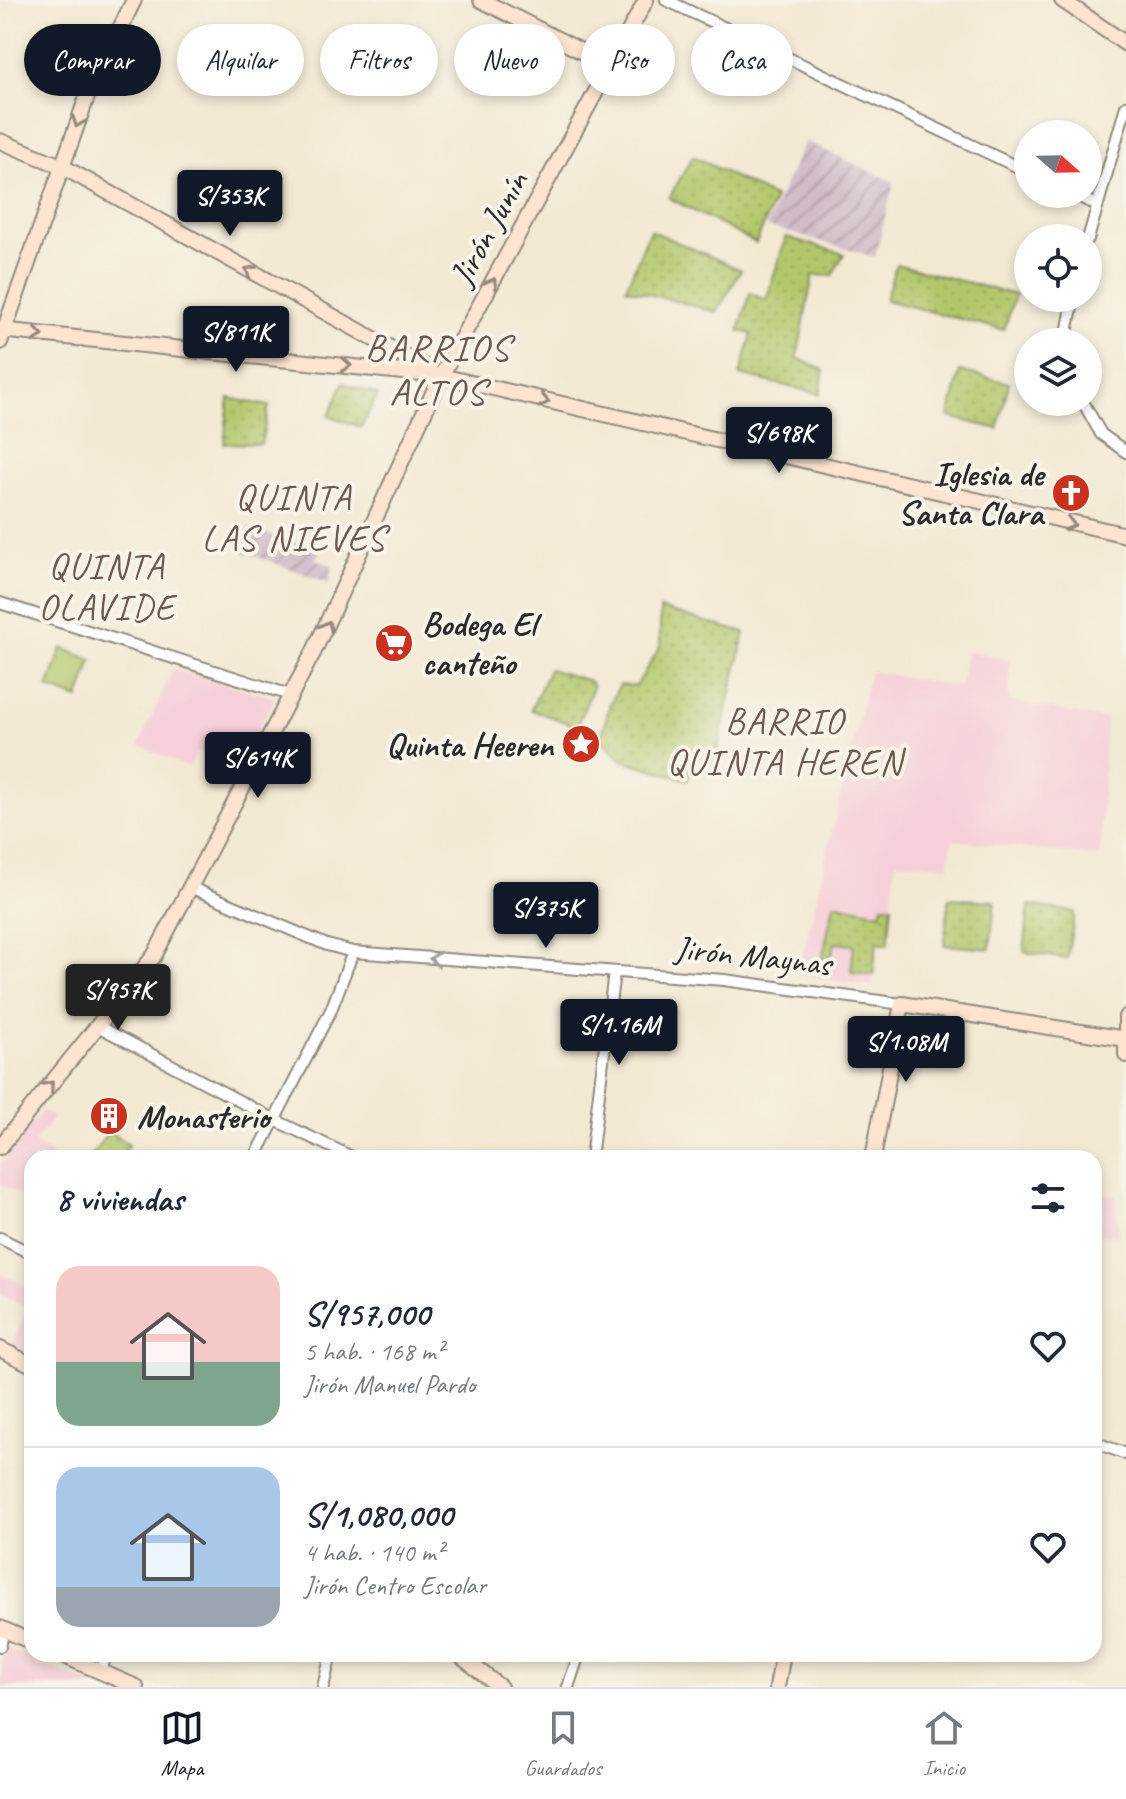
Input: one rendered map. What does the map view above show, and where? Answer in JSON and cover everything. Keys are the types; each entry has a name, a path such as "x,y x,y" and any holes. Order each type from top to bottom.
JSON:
{"street":[{"path":"134,0 88,94 1,334 441,376 1126,535"},
{"path":"481,0 581,51"},
{"name":"Jirón Junín","path":"633,24 646,0"},
{"path":"666,0 1014,165"},
{"path":"1062,0 1126,44"},
{"name":"Jirón Junín","path":"0,1147 154,956 351,578 441,376 594,96"},
{"path":"1102,185 1126,106"},
{"path":"0,141 61,166 441,376"},
{"path":"1091,416 1101,434 1126,452"},
{"path":"0,603 290,695"},
{"name":"Jirón Maynas","path":"192,888 327,945 353,952 788,986 1126,1039"},
{"path":"259,1150 331,1010 353,952"},
{"path":"592,1150 614,972"},
{"path":"875,1150 902,1004"},
{"path":"1126,1017 1126,1055"},
{"path":"98,1026 337,1150"},
{"path":"0,1238 24,1250"},
{"path":"0,1349 24,1361"},
{"path":"1102,1445 1126,1454"},
{"path":"0,1646 2,1629 24,1639"},
{"path":"78,1662 136,1687"},
{"path":"101,1672 104,1662"},
{"path":"323,1687 329,1662"},
{"path":"468,1662 500,1687"},
{"path":"568,1687 576,1662"},
{"path":"777,1687 782,1662"}],"shaded area":[{"path":"805,141 894,182 875,257 766,226"},
{"path":"249,528 320,551 315,560 332,565 330,583 241,551"},
{"path":"966,651 1010,660 1009,701 1106,719 1100,857 952,840 949,866 896,861 888,944 877,942 872,986 798,975 870,671 960,687"},
{"path":"173,669 275,698 237,769 198,751 189,768 139,745"},
{"path":"42,1111 54,1117 35,1143 45,1150 24,1150 24,1197 0,1184 0,1165"},
{"path":"1102,1194 1116,1195 1119,1237 1102,1235"},
{"path":"0,1274 24,1284 24,1305 0,1294"},
{"path":"24,1316 24,1353 11,1346"},
{"path":"4,1648 24,1656 24,1662 37,1662 97,1687 0,1687"}],"green space":[{"path":"693,156 775,198 756,243 669,198"},
{"path":"650,230 741,270 717,312 626,288"},
{"path":"786,237 844,254 832,276 813,275 797,358 824,370 820,394 740,375 752,334 739,331 750,293 766,300"},
{"path":"896,264 1014,295 1004,330 885,300"},
{"path":"960,371 1009,383 998,429 949,417"},
{"path":"343,383 378,395 361,427 329,416"},
{"path":"229,398 269,406 261,444 224,443"},
{"path":"660,609 745,633 714,765 693,761 688,780 622,760 601,739 610,703 620,685 636,686 660,647"},
{"path":"62,648 92,660 79,699 48,688"},
{"path":"549,669 590,681 593,687 577,726 531,710"},
{"path":"949,898 995,901 990,949 944,945"},
{"path":"834,903 881,913 883,905 892,905 888,944 877,942 873,975 851,972 854,945 835,943 829,965 821,964"},
{"path":"1029,905 1075,912 1067,959 1024,952"},
{"path":"109,1131 129,1145 126,1150 96,1150"}],"place":[{"name":"Iglesia de Santa Clara","path":"1071,493"},
{"name":"Bodega El canteño","path":"394,643"},
{"name":"Quinta Heeren","path":"581,744"},
{"name":"Monasterio","path":"109,1116"}],"district":[{"name":"BARRIOS ALTOS","path":"438,369"},
{"name":"QUINTA LAS NIEVES","path":"294,516"},
{"name":"QUINTA OLAVIDE","path":"107,586"},
{"name":"BARRIO QUINTA HEREN","path":"785,740"}]}
